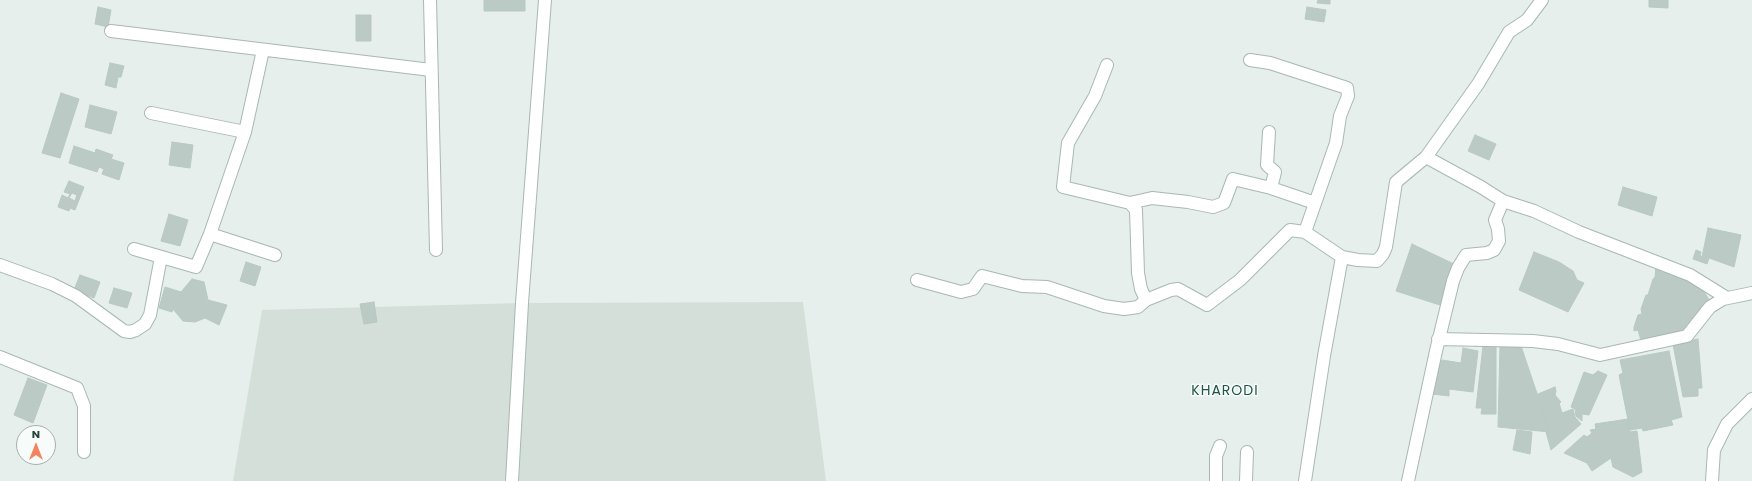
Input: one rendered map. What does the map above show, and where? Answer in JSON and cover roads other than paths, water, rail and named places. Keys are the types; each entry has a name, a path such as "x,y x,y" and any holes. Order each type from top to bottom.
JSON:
{"street":[{"path":"430,0 436,250"},
{"path":"512,481 522,303 545,0"},
{"path":"917,280 961,292 973,289 982,276 1022,286 1047,286 1104,306 1124,309 1138,307 1146,300 1171,290 1178,289 1207,305 1240,280 1290,230 1305,232 1342,257 1377,261 1383,254 1386,246 1396,182 1426,157 1478,84 1509,32 1527,20 1542,0"},
{"path":"111,31 431,70"},
{"path":"134,249 196,267 210,234 245,132 263,50"},
{"path":"1250,60 1270,63 1347,88 1348,96 1340,116 1336,143 1305,232"},
{"path":"1107,65 1095,96 1068,143 1063,187 1130,203 1152,198 1188,202 1213,207 1224,203 1233,179 1271,188 1316,203"},
{"path":"151,113 245,132"},
{"path":"1270,132 1267,165 1275,172 1271,188"},
{"path":"1426,157 1481,187 1503,201 1534,211 1580,232 1690,275 1727,298"},
{"path":"1408,481 1438,340 1448,298 1458,268 1466,255 1487,253 1494,250 1499,241 1498,229 1495,220 1503,201"},
{"path":"1130,203 1136,210 1138,273 1141,289 1146,300"},
{"path":"210,234 276,255"},
{"path":"0,265 58,287 76,296 124,331 130,332 145,324 150,315 161,257"},
{"path":"1305,481 1324,356 1342,257"},
{"path":"1438,340 1534,341 1558,344 1600,355 1686,336 1710,307 1727,298 1752,293"},
{"path":"0,357 77,388 84,406 84,452"},
{"path":"1712,481 1714,450 1728,424 1752,399"},
{"path":"1216,481 1216,456 1220,446"},
{"path":"1246,481 1247,452"}],"district":[{"name":"KHARODI","path":"1225,391"}]}
